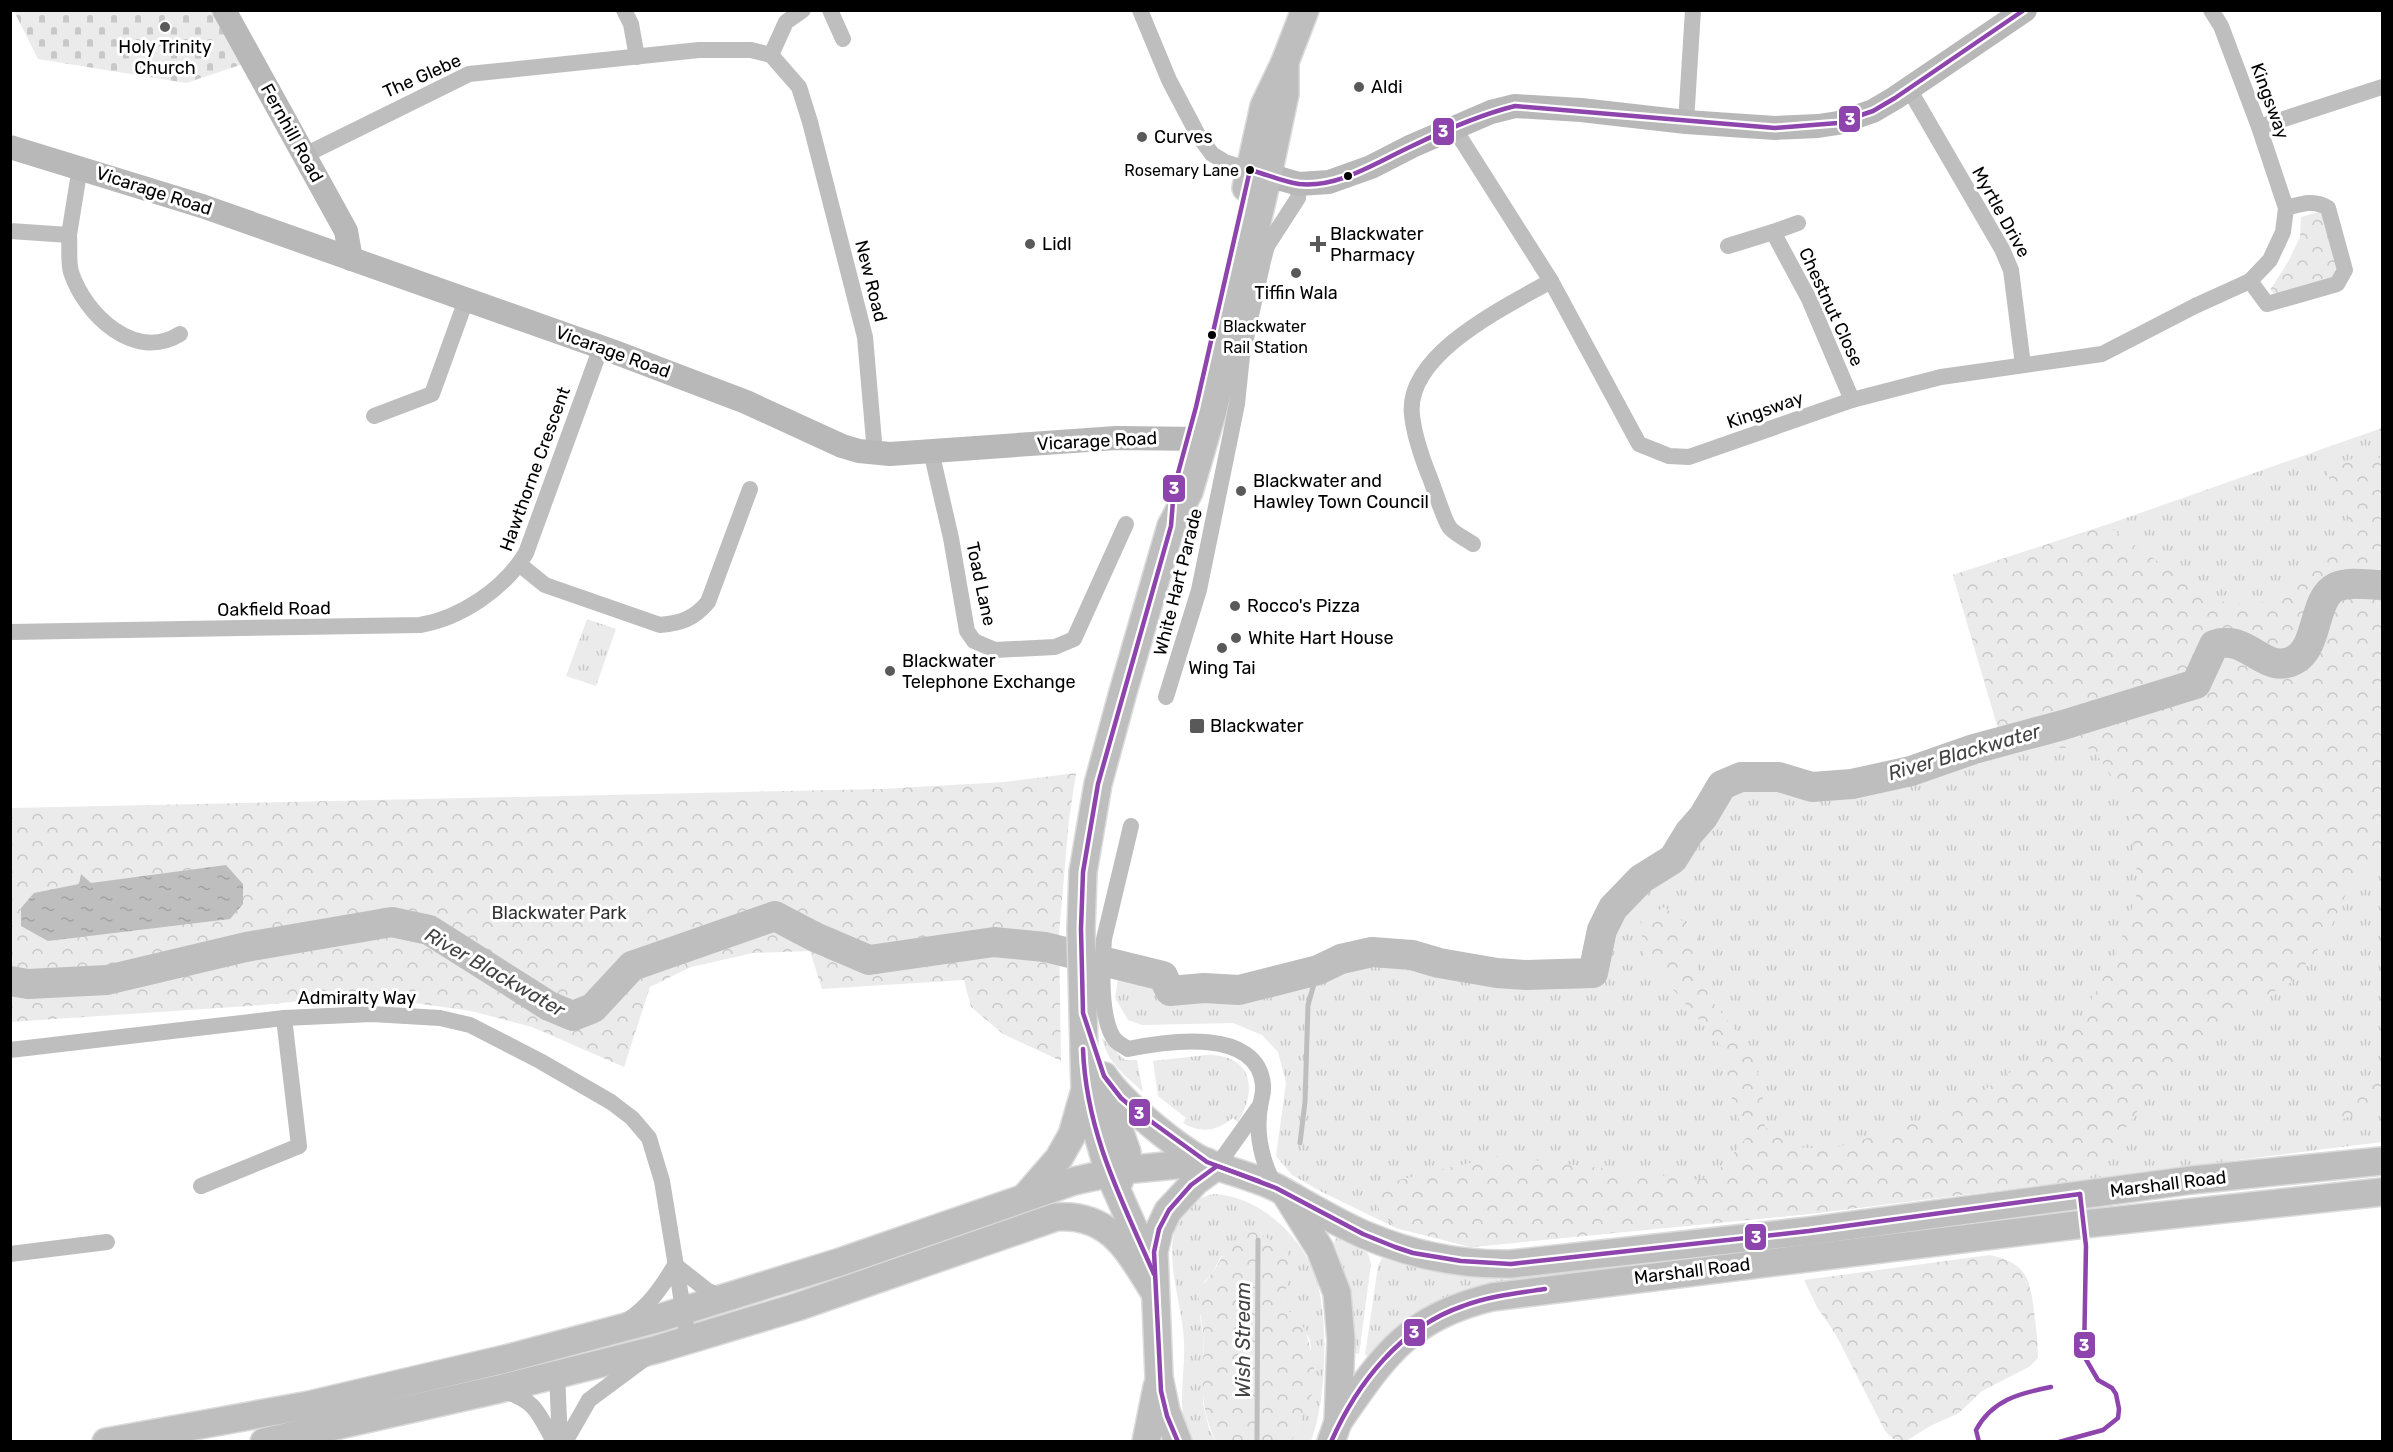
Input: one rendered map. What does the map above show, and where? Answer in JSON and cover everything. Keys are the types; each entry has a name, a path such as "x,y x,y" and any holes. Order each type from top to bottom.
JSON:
{"main road":[{"path":"1207,440 1259,173 1285,94 1285,62 1305,10"},
{"path":"1154,1283 1116,1177 1095,1083 1094,1008 1082,985 1093,934 1083,872 1098,784 1122,692 1171,526 1189,492 1207,440 1256,259 1259,173"},
{"path":"1095,1083 1121,1098 1162,1132 1212,1164"},
{"path":"1023,1199 1059,1158 1095,1083"},
{"name":"Marshall Road","path":"1212,1164 1281,1191 1363,1234 1413,1253 1480,1263 1511,1264 1845,1227 2192,1180 2382,1161"},
{"path":"106,1442 309,1405 509,1358 684,1311 882,1249 1061,1185 1212,1164"},
{"path":"1178,1442 1166,1411 1159,1377 1154,1252 1159,1230 1168,1211 1212,1164"},
{"path":"264,1442 499,1389 658,1349 797,1306 1040,1221 1069,1216 1103,1203 1116,1177"},
{"path":"1281,1191 1320,1249 1337,1293 1341,1340 1335,1435"},
{"name":"Marshall Road","path":"1335,1435 1378,1364 1414,1329 1452,1309 1492,1297 2084,1224 2382,1192"},
{"path":"1069,1216 1088,1220 1112,1233 1154,1283"},
{"path":"555,1344 557,1374"},
{"path":"1146,1442 1159,1377"}],"street":[{"name":"Fernhill Road","path":"224,10 346,231 351,259"},
{"path":"624,10 631,24 637,57"},
{"path":"771,55 786,22 803,10"},
{"path":"830,10 843,39"},
{"path":"1140,10 1169,80 1198,135 1212,154 1225,162 1299,184 1320,184 1346,177 1491,112 1515,106 1581,110 1756,128 1818,126 1846,120 1873,111 1909,89 2025,10"},
{"path":"1686,122 1693,10"},
{"name":"Kingsway","path":"1454,128 1551,281 1639,444 1669,456 1689,458 1852,400 1941,377 2102,354 2250,281 2270,260 2283,232 2286,208 2259,127 2221,26 2211,10"},
{"name":"The Glebe","path":"305,155 469,74 699,50 751,50 771,55"},
{"name":"New Road","path":"771,55 799,87 810,122 865,337 875,453"},
{"path":"2259,127 2382,87"},
{"name":"Myrtle Drive","path":"1909,89 2002,249 2011,270 2024,365"},
{"name":"Vicarage Road","path":"10,147 80,166 202,206 601,347 746,402 842,447 890,454 1116,438 1207,440"},
{"path":"80,166 69,235 70,270 86,303 94,315 124,335 143,343 167,343 180,334"},
{"path":"1256,259 1298,198 1299,184"},
{"path":"2250,281 2267,304 2337,284 2345,270 2328,208 2320,203 2308,202 2286,208"},
{"name":"Chestnut Close","path":"1728,246 1798,223"},
{"path":"10,231 69,235"},
{"name":"Chestnut Close","path":"1773,232 1809,299 1852,400"},
{"path":"1473,544 1450,528 1422,455 1412,414 1416,384 1430,364 1453,342 1494,313 1551,281"},
{"path":"374,416 432,394 466,300"},
{"name":"Hawthorne Crescent","path":"601,347 526,553 519,564 545,585 660,625 679,623 698,614 708,602 750,489"},
{"name":"White Hart Parade","path":"1166,697 1199,590 1217,511 1207,440"},
{"name":"Toad Lane","path":"931,451 951,538 967,631 974,641 995,650 1055,647 1074,639 1126,524"},
{"name":"Oakfield Road","path":"10,632 420,625 434,622 473,603 501,583 519,564"},
{"path":"1131,826 1093,934 1102,957 1094,1008 1116,1041 1128,1049 1214,1042 1238,1047 1244,1051 1257,1064 1261,1073 1263,1088 1260,1107 1261,1154 1281,1191"},
{"name":"Admiralty Way","path":"10,1050 284,1018 372,1014 440,1018 470,1025 540,1061 611,1102 632,1118 649,1138 662,1181 688,1339"},
{"path":"201,1186 299,1146 284,1018"},
{"path":"1212,1164 1260,1107"},
{"path":"10,1254 107,1242"},
{"path":"616,1328 647,1305 675,1265 708,1291 725,1298"},
{"path":"565,1442 589,1400 658,1349"},
{"path":"557,1374 560,1442"},
{"path":"499,1389 532,1404 554,1442"}],"green space":[{"path":"14,11 217,11 246,63 186,83 38,59"},
{"path":"2322,211 2337,264 2333,279 2276,295 2270,290 2288,262 2300,237 2301,217"},
{"path":"2382,428 2382,1142 1809,1214 1471,1247 1396,1228 1292,1175 1276,1156 1286,1083 1278,1052 1262,1035 1233,1023 1142,1025 1128,1020 1115,998 1119,973 1149,982 1168,1000 1240,999 1319,979 1373,960 1411,964 1440,973 1508,981 1600,981 1613,934 1625,911 1652,883 1681,866 1732,794 1745,787 1779,788 1810,797 1859,792 1911,782 1981,758 2005,753 1953,575 2106,525"},
{"path":"2354,458 2382,458 2382,858 2346,894 2325,941 2290,983 2238,1010 2202,1037 2151,1092 2124,1130 2082,1180 1809,1214 1471,1247 1396,1228 1379,1210 1379,1191 1399,1180 1498,1156 1700,1180 1723,1166 1746,1138 1733,1104 1722,1047 1644,955 1641,921 1664,907 1699,934 1697,971 1715,1005 1751,1049 1762,1088 1765,1127 1792,1147 1830,1149 1932,1116 1978,1094 2031,1058 2083,1015 2116,955 2139,887 2127,798 2093,749 2038,747 2006,753 1953,575 2106,525 2218,600 2244,605 2263,602 2280,595 2312,572 2350,528 2346,506 2332,491 2327,470"},
{"path":"587,619 616,629 596,686 566,676"},
{"name":"Blackwater Park","path":"1076,773 1069,820 1059,934 1061,1061 1003,1034 971,1007 964,980 822,989 810,951 753,953 691,967 650,987 624,1067 532,1027 471,1011 358,995 262,1005 11,1022 11,808 881,789 1005,782"},
{"path":"1102,1038 1125,1060 1137,1060 1143,1092 1113,1062"},
{"path":"1206,1055 1233,1060 1247,1075 1249,1086 1248,1097 1238,1122 1233,1118 1221,1126 1203,1130 1183,1123 1186,1118 1158,1096 1153,1061"},
{"path":"2382,1072 2382,1099 2366,1110 2338,1121 2331,1107"},
{"path":"1214,1194 1232,1197 1267,1213 1295,1239 1314,1272 1324,1325 1324,1366 1320,1407 1311,1441 1292,1441 1307,1392 1311,1351 1307,1335 1284,1304 1284,1291 1291,1271 1221,1256 1213,1272 1204,1282 1200,1316 1203,1335 1203,1403 1209,1429 1216,1441 1193,1442 1186,1426 1182,1407 1184,1342 1173,1267 1173,1237 1177,1224 1187,1208 1202,1198"},
{"path":"1253,1232 1280,1244 1288,1252 1291,1271 1283,1299 1286,1308 1305,1329 1312,1355 1314,1368 1312,1394 1292,1441 1216,1441 1206,1413 1200,1292 1234,1241"},
{"path":"1336,1238 1368,1253 1371,1264 1359,1354 1355,1353 1353,1310 1348,1284 1334,1243"},
{"path":"1788,1246 1790,1250 1472,1288 1442,1299 1415,1314 1368,1356 1365,1355 1378,1266 1382,1258 1443,1272 1506,1278"},
{"path":"1990,1255 2012,1262 2028,1281 2034,1311 2038,1358 2029,1367 1982,1391 1959,1413 1930,1426 1906,1441 1893,1439 1885,1431 1836,1335 1817,1307 1804,1280"}],"water":[{"path":"226,865 243,884 243,904 230,919 48,941 21,926 21,908 34,893 79,884 81,874 91,883"}],"waterway":[{"name":"River Blackwater","path":"10,981 28,984 107,980 246,947 392,922 429,930 549,1006 573,1016 593,1008 632,966 775,916 815,937 869,960 994,942 1045,947 1163,976 1170,991 1204,988 1239,990 1318,970 1341,959 1372,952 1412,955 1439,963 1497,973 1526,975 1593,973 1602,930 1613,908 1641,879 1673,859 1689,833 1703,817 1722,785 1741,777 1779,777 1812,787 1852,784 1911,771 1974,749 2063,725 2196,684 2214,645 2237,644 2275,663 2285,663 2296,659 2303,652 2313,633 2323,601 2336,587 2347,584 2382,585"},
{"name":"Wish Stream","path":"1300,1143 1305,1102 1308,1005 1318,970"},
{"name":"Wish Stream","path":"1257,1442 1258,1240"}],"transit line":[{"name":"3","path":"1250,170 1299,184 1329,182 1357,173 1462,123 1515,106 1775,128 1838,123 1873,111 1895,98 2024,10"},
{"name":"3","path":"1250,170 1196,407 1174,488 1171,526 1098,784 1083,872 1081,929 1083,1013 1104,1076 1121,1098 1207,1162 1276,1188 1363,1234 1395,1247 1413,1253 1461,1261 1511,1264 1809,1231 2080,1194"},
{"name":"3","path":"1083,1049 1091,1109 1098,1137 1118,1192 1154,1274"},
{"name":"3","path":"1178,1442 1167,1416 1161,1391 1154,1252 1159,1229 1169,1210 1191,1185 1217,1166 1259,1181"},
{"name":"3","path":"2059,1442 2103,1430 2118,1418 2119,1409 2116,1394 2112,1388 2098,1380 2084,1356 2086,1246 2080,1194"},
{"name":"3","path":"1331,1442 1354,1399 1368,1379 1401,1343 1420,1328 1441,1315 1463,1306 1504,1295 1545,1289"},
{"name":"3","path":"1979,1442 1976,1430 1990,1411 2018,1395 2051,1387"}],"place":[{"name":"Holy Trinity Church","path":"165,27"},
{"name":"Aldi","path":"1359,87"},
{"name":"Curves","path":"1142,137"},
{"name":"Rosemary Lane","path":"1250,170"},
{"name":"Lidl","path":"1030,244"},
{"name":"Blackwater Pharmacy","path":"1318,244"},
{"name":"Tiffin Wala","path":"1296,273"},
{"name":"Blackwater Rail Station","path":"1212,335"},
{"name":"Blackwater and Hawley Town Council","path":"1241,491"},
{"name":"Rocco's Pizza","path":"1235,606"},
{"name":"White Hart House","path":"1236,638"},
{"name":"Wing Tai","path":"1222,648"},
{"name":"Blackwater Telephone Exchange","path":"890,671"},
{"name":"Blackwater","path":"1197,726"}]}
